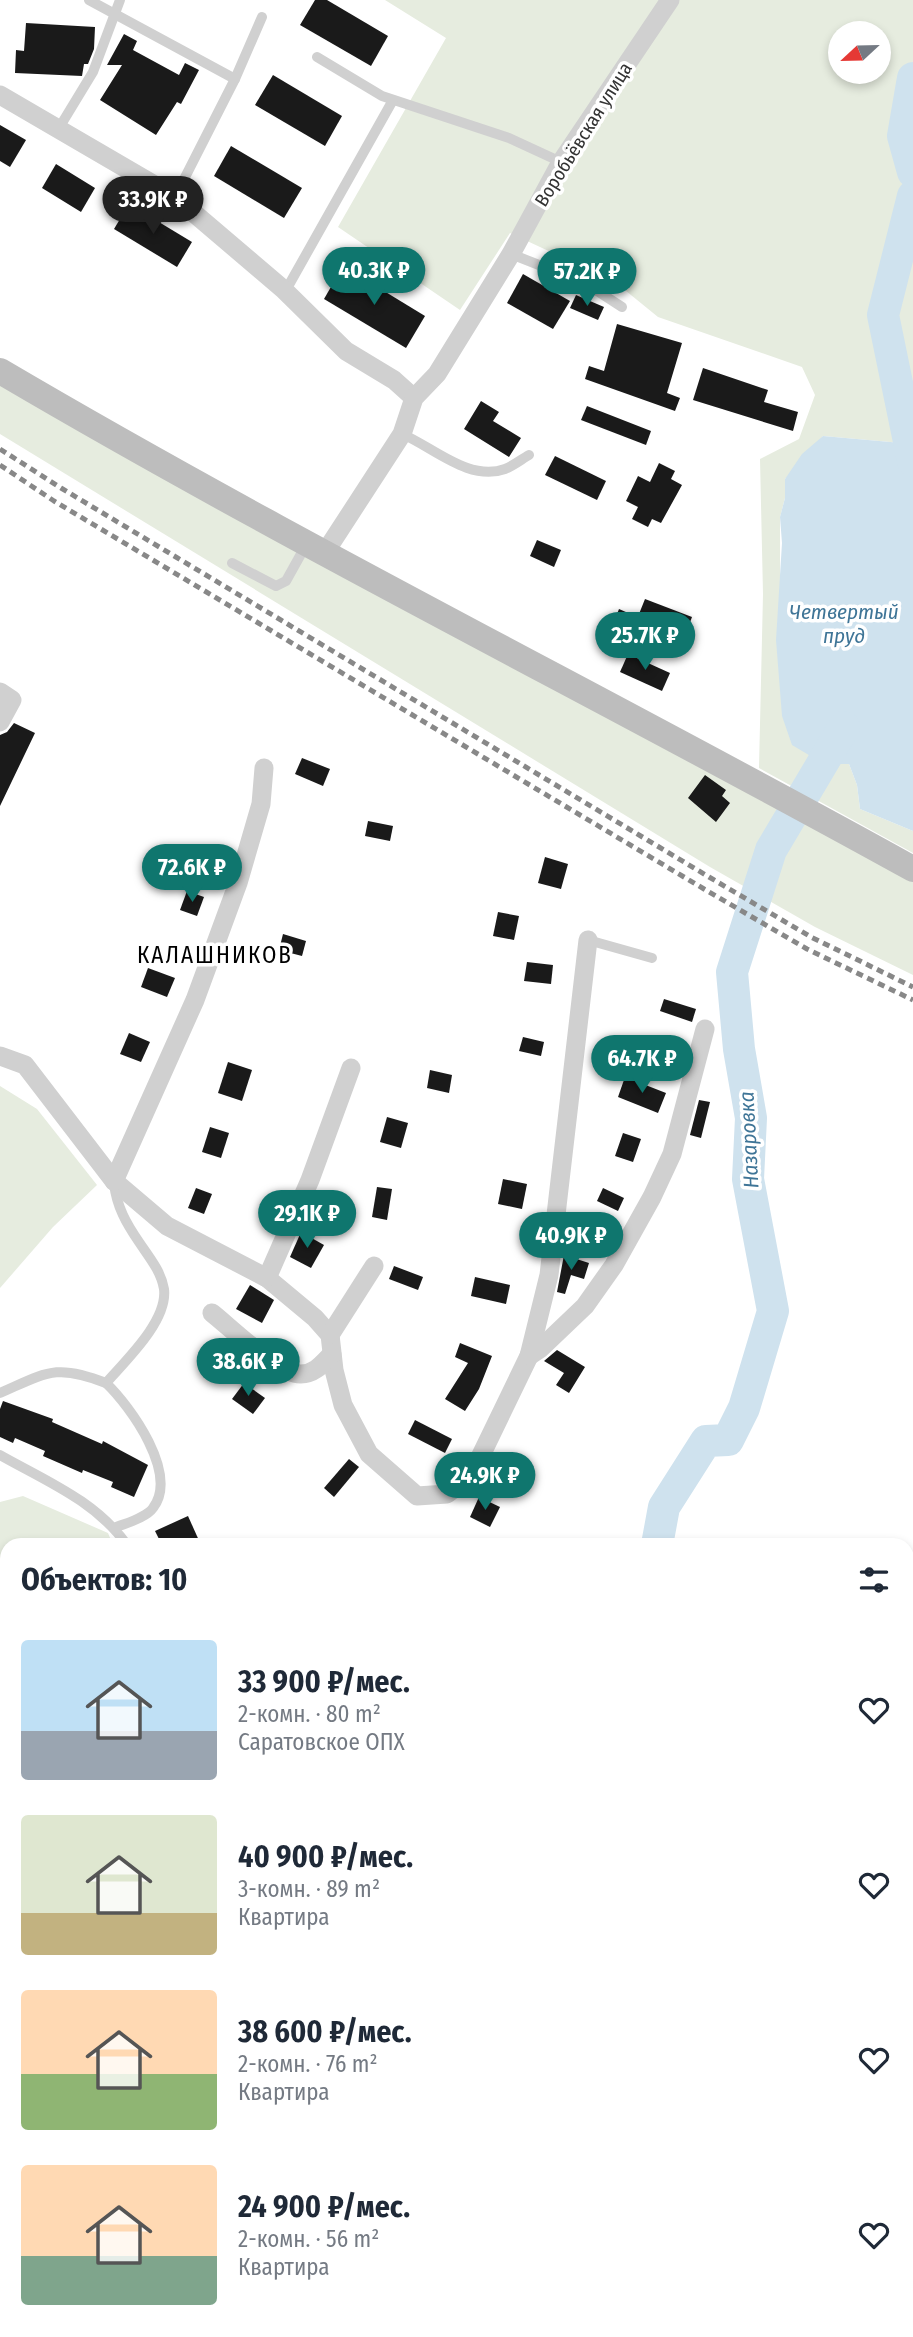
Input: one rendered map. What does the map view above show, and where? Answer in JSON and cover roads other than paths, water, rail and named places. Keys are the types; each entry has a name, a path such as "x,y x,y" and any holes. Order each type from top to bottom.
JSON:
{"street":[{"name":"Воробьёвская улица","path":"315,550 402,434 414,398 437,373 511,254 561,162 670,0"},
{"path":"0,95 175,197 283,289 346,351 394,380 414,398"},
{"path":"0,371 315,550 687,745 913,869"},
{"path":"0,692 12,700 0,722"},
{"path":"114,1181 195,1000 238,883 261,804 264,768"},
{"path":"0,1056 25,1065 114,1181 167,1226 267,1278 315,1318 331,1344 343,1405 369,1454 417,1496 447,1494 471,1476 529,1356 549,1275 588,940"},
{"path":"529,1356 585,1306 614,1265 652,1197 672,1154 705,1029"},
{"path":"267,1278 310,1180 351,1068"},
{"path":"212,1313 284,1370 300,1374 315,1371 374,1266"}],"lane":[{"path":"89,0 235,79"},
{"path":"59,128 93,72 120,0"},
{"path":"175,197 235,79 262,17"},
{"path":"317,57 393,100 509,138 561,162"},
{"path":"283,289 290,283 393,100"},
{"path":"511,254 585,283 622,307"},
{"path":"402,434 426,444 463,468 504,470 529,455"},
{"path":"232,563 270,584 282,584 315,550"},
{"path":"588,940 652,958"},
{"path":"106,1383 148,1333 161,1311 164,1290 157,1268 126,1223 116,1201 114,1181"},
{"path":"0,1393 51,1371 82,1373 106,1383 118,1395 146,1439 162,1475 161,1495 151,1511 114,1528"},
{"path":"0,1455 87,1504 122,1538"}],"water":[{"name":"Четвертый пруд","path":"823,436 913,444 913,831 860,809 857,785 849,764 824,764 792,745 782,716 776,640 782,543 780,517 785,498 785,479 802,454"}],"waterway":[{"name":"Назаровка","path":"913,78 903,136 913,172"},
{"name":"Назаровка","path":"913,196 883,315 913,461"},
{"name":"Назаровка","path":"658,1538 664,1507 706,1441 728,1440 744,1408 773,1311 748,1179 751,1118 739,1049 732,972 771,850 844,727"}],"railway":[{"path":"0,449 709,877 811,937 913,987"},
{"path":"0,465 54,501 704,889 807,949 913,1000"}],"district":[{"name":"КАЛАШНИКОВ","path":"215,955"}]}
